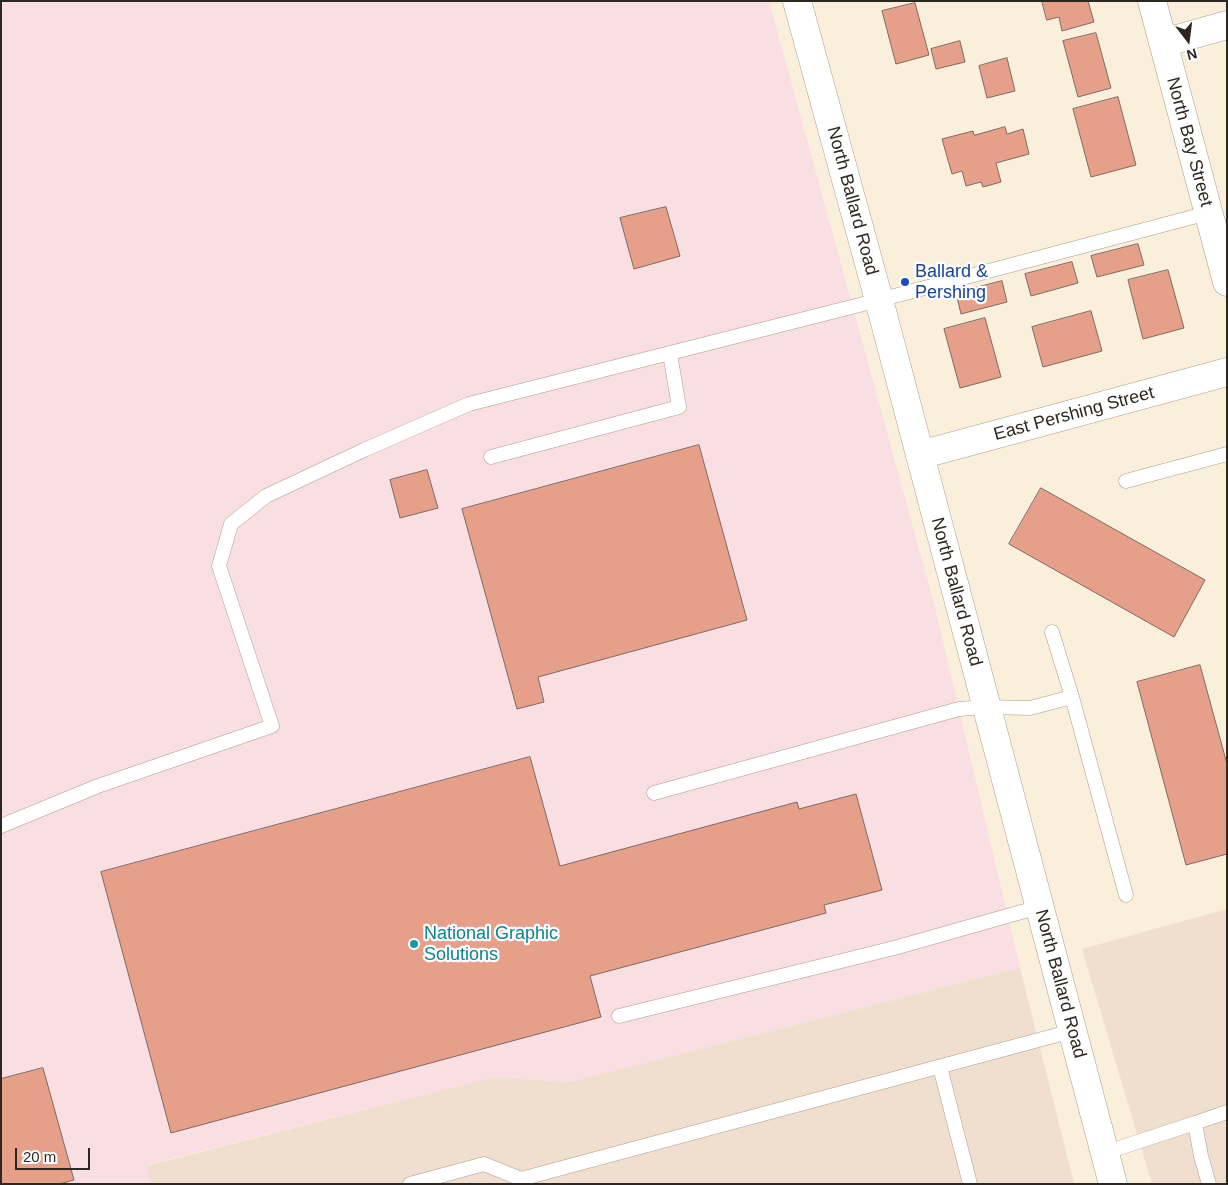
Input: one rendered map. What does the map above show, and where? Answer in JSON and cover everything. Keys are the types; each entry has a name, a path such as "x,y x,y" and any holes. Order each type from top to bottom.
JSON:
{"main road":[{"name":"North Ballard Road","path":"797,1 879,300 1112,1184"},
{"name":"North Bay Street","path":"1152,1 1227,282"},
{"path":"1163,43 1227,25"},
{"name":"East Pershing Street","path":"920,455 1227,372"}],"lane":[{"path":"1,826 98,786 272,726 219,566 231,524 266,496 469,404 879,300 1208,213"},
{"path":"491,457 679,407 670,354"},
{"path":"1126,481 1227,454"},
{"path":"1052,632 1072,697 1126,895"},
{"path":"654,793 959,708 1030,708 1072,697"},
{"path":"619,1016 894,948 1039,906"},
{"path":"410,1184 484,1164 522,1181 1072,1031"},
{"path":"940,1067 970,1184"},
{"path":"1104,1153 1227,1112"},
{"path":"1195,1123 1201,1156 1209,1184"}],"shaded area":[{"path":"1,1 769,1 934,604 1020,968 569,1082 493,1077 146,1165 151,1184 1,1184"},
{"path":"1227,909 1227,1184 1152,1184 1082,949"},
{"path":"1020,968 1074,1184 151,1184 146,1166 493,1077 569,1082"}],"building":[{"path":"1042,1 1088,1 1094,22 1062,31 1059,17 1047,20"},
{"path":"915,3 929,55 896,64 882,11"},
{"path":"1096,33 1111,88 1078,97 1063,41"},
{"path":"960,41 965,62 936,69 931,49"},
{"path":"1007,58 1015,91 987,98 979,66"},
{"path":"1118,97 1136,165 1091,177 1073,109"},
{"path":"1005,127 1007,134 1023,129 1029,154 996,163 1001,182 983,187 981,182 966,186 962,171 952,174 942,139 973,131 974,135"},
{"path":"666,207 680,256 634,269 620,218"},
{"path":"1138,244 1144,265 1097,277 1091,256"},
{"path":"1072,262 1078,283 1031,296 1025,274"},
{"path":"1168,270 1184,328 1143,339 1128,280"},
{"path":"1002,281 1007,302 961,314 956,293"},
{"path":"1091,311 1102,351 1043,367 1032,327"},
{"path":"985,318 1001,377 960,388 944,329"},
{"path":"699,445 747,620 538,677 544,702 517,709 462,509"},
{"path":"427,470 438,508 400,518 390,480"},
{"path":"1041,488 1205,580 1174,637 1009,544"},
{"path":"1200,665 1227,764 1227,854 1186,865 1137,682"},
{"name":"National Graphic Solutions","path":"530,757 560,866 797,802 799,809 856,794 882,890 824,905 826,913 590,976 601,1017 171,1133 101,872"},
{"path":"43,1068 74,1180 59,1184 1,1184 1,1079"}],"place":[{"name":"Ballard & Pershing","path":"905,282"},
{"name":"National Graphic Solutions","path":"414,944"}]}
